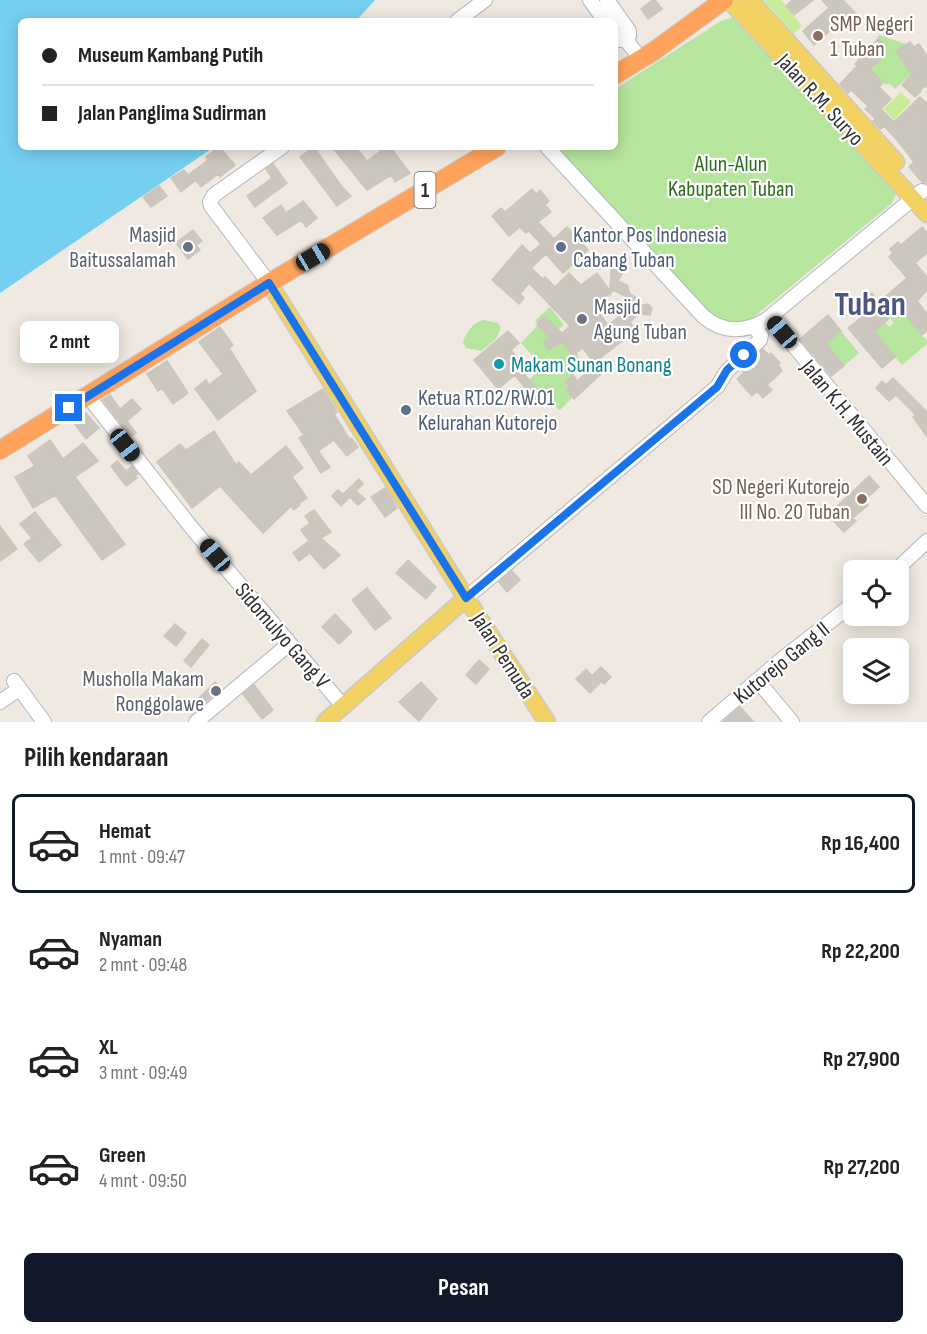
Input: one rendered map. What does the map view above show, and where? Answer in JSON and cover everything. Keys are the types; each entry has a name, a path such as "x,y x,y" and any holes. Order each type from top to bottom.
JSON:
{"highway":[{"path":"618,73 737,2"},
{"name":"1","path":"0,450 269,283 492,150"}],"main road":[{"name":"Jalan R.M. Suryo","path":"737,2 921,195 927,214"},
{"name":"Jalan Pemuda","path":"269,283 466,598 547,722"},
{"path":"325,722 466,598"}],"street":[{"path":"461,18 485,0"},
{"path":"590,0 603,18"},
{"path":"607,0 629,31 629,36 620,37"},
{"path":"620,37 641,59"},
{"path":"269,283 210,202 216,194 278,150"},
{"path":"550,150 708,320 729,330 753,326 770,317 921,195"},
{"name":"Jalan K.H. Mustain","path":"770,317 927,506"},
{"path":"466,598 717,387 727,370 760,340 761,335 753,326"},
{"name":"Sidomulyo Gang V","path":"87,396 180,513 343,706"},
{"path":"907,560 927,541"},
{"name":"Kutorejo Gang II","path":"709,722 757,680 843,612"},
{"path":"196,722 212,717 289,644"},
{"path":"757,680 792,722"},
{"path":"0,702 17,685 44,722"}],"green space":[{"path":"764,0 781,0 802,26 793,34"},
{"name":"Alun-Alun Kabupaten Tuban","path":"735,17 897,192 891,204 750,320 736,324 711,319 556,150 618,150 618,87 721,21"},
{"path":"879,35 906,44 897,51 915,79 927,71 927,89 910,75 895,89 889,83 886,85 870,69 880,59 876,55 885,46 877,38"},
{"path":"901,92 911,102 894,120 884,109"},
{"path":"550,307 564,325 555,332 572,355 577,352 579,362 577,370 565,382 570,387 566,390 572,398 560,410 544,400 529,380 543,367 521,343 539,324 535,321"},
{"path":"900,309 927,341 927,344 902,365 874,332 885,322 889,327 894,323 890,318"},
{"path":"485,320 497,323 501,327 496,339 481,351 466,348 463,342 468,331 477,322"},
{"path":"841,331 859,353 844,366 826,344"}],"water":[{"path":"0,0 375,0 359,18 18,18 18,150 210,150 0,293"}],"building":[{"path":"653,0 662,9 648,19 641,9"},
{"path":"792,0 813,0 794,15 786,6"},
{"path":"822,0 843,0 862,20 857,25 848,15 814,45 803,31 829,8"},
{"path":"878,39 885,46 877,55 880,59 870,69 883,83 879,87 891,99 881,109 894,122 920,97 927,103 927,184 922,182 909,167 914,162 898,141 884,126 881,129 873,121 876,119 865,109 868,106 851,90 848,93 840,84"},
{"path":"910,42 914,47 919,44 927,56 927,84 915,97 902,85 912,74 896,51"},
{"path":"215,150 222,150 235,165 220,177 218,174 201,187 196,180 181,192 171,178 184,170 188,175 208,160 206,157"},
{"path":"310,150 316,150 351,196 337,206 300,157"},
{"path":"334,150 358,150 367,161 382,150 392,150 410,173 395,182 391,175 367,190"},
{"path":"273,164 287,183 255,207 247,196 272,178 266,169"},
{"path":"159,186 167,196 151,207 143,197"},
{"path":"532,189 536,194 540,190 549,201 545,205 551,212 538,222 554,239 567,227 588,250 563,273 546,254 531,268 555,287 569,273 581,285 597,273 610,291 611,270 614,266 618,266 623,272 618,281 627,285 630,294 637,298 638,306 648,304 652,308 650,315 639,314 630,322 636,330 594,363 583,348 573,355 562,342 548,350 544,342 551,339 537,324 545,317 562,333 570,326 529,283 520,294 524,298 519,304 492,280 522,245 530,253 541,244 529,231 526,233 520,227 509,236 492,216 501,208 505,212","holes":["613,290 625,296 629,309 608,325 594,306 610,293 610,295"]},
{"path":"303,201 317,218 306,227 301,220 277,235 263,218 281,205 286,213"},
{"path":"922,227 927,233 927,253 915,263 927,277 927,290 917,301 927,314 927,330 922,335 900,309 874,332 895,357 882,368 848,328 869,311 861,302 872,293 879,302 907,278 889,257 893,253 890,249 898,242 901,245"},
{"name":"Masjid Baitussalamah","path":"193,230 202,241 196,245 200,250 188,259 176,243"},
{"path":"828,315 841,331 826,344 844,366 831,376 800,339"},
{"path":"220,327 233,345 229,348 256,391 218,420 195,389 206,380 209,385 223,374 199,342"},
{"name":"Makam Sunan Bonang","path":"508,331 519,343 511,350 525,367 521,370 542,396 536,402 515,375 498,389 474,360"},
{"path":"763,349 769,355 771,353 780,363 778,365 782,371 767,385 772,390 763,398 757,391 752,396 737,379 744,373 741,370"},
{"path":"167,361 188,393 173,404 162,388 158,391 147,374"},
{"path":"592,362 602,373 574,399 566,390 570,387 565,382 573,375 577,381 588,371 585,368"},
{"path":"893,378 927,412 927,437 913,417 916,415 896,395 889,401 876,388 882,381 886,385"},
{"path":"323,389 337,412 334,414 350,440 351,438 358,447 347,456 334,440 318,451 330,467 321,473 299,438 304,435 287,411"},
{"path":"110,395 120,409 132,399 141,409 127,421 136,433 131,436 103,400"},
{"path":"84,411 99,428 86,439 71,419"},
{"path":"214,431 236,465 239,462 251,475 286,446 303,468 292,477 307,498 294,510 291,506 263,533 220,486 192,508 157,462 180,444 186,450"},
{"path":"50,440 63,459 83,443 98,461 75,477 125,544 102,560 55,495 33,508 15,477 35,466 28,456"},
{"path":"117,461 126,471 132,466 138,474 135,475 137,478 126,486 111,466"},
{"name":"SD Negeri Kutorejo III No. 20 Tuban","path":"869,476 879,487 865,500 868,505 853,518 856,521 844,532 828,515"},
{"path":"359,479 363,484 356,491 365,499 358,505 350,497 341,506 332,496 338,490 343,494"},
{"path":"385,488 397,508 385,517 371,497"},
{"path":"314,510 331,532 321,538 340,555 324,569 310,553 299,561 293,553 309,541 301,530 310,523 305,516"},
{"path":"35,512 61,545 39,562 24,544 32,538 20,524"},
{"path":"0,526 17,549 0,561"},
{"path":"408,560 436,587 426,599 396,573"},
{"path":"512,571 520,580 507,592 499,582"},
{"path":"367,588 391,618 375,630 352,600"},
{"path":"335,614 352,632 339,644 322,627"},
{"path":"175,624 186,633 176,646 164,636"},
{"path":"202,639 209,645 191,667 184,661"},
{"path":"479,660 489,669 476,684 466,675"},
{"path":"601,667 611,677 604,684 602,681 590,693 576,679 586,669 592,676"},
{"path":"215,682 221,689 203,704 198,699"},
{"path":"421,682 437,699 419,721 399,702"},
{"path":"254,685 273,710 262,719 243,694"},
{"path":"740,707 754,722 723,722"}],"place":[{"name":"SMP Negeri 1 Tuban","path":"818,36"},
{"name":"Masjid Baitussalamah","path":"188,247"},
{"name":"Kantor Pos Indonesia Cabang Tuban","path":"561,247"},
{"name":"Masjid Agung Tuban","path":"582,319"},
{"name":"Makam Sunan Bonang","path":"499,364"},
{"name":"Ketua RT.02/RW.01 Kelurahan Kutorejo","path":"406,410"},
{"name":"SD Negeri Kutorejo III No. 20 Tuban","path":"862,499"},
{"name":"Musholla Makam Ronggolawe","path":"216,691"}],"district":[{"name":"Tuban","path":"870,303"}],"route":[{"path":"69,408 269,283 466,598 717,387 727,370 744,355"}]}
